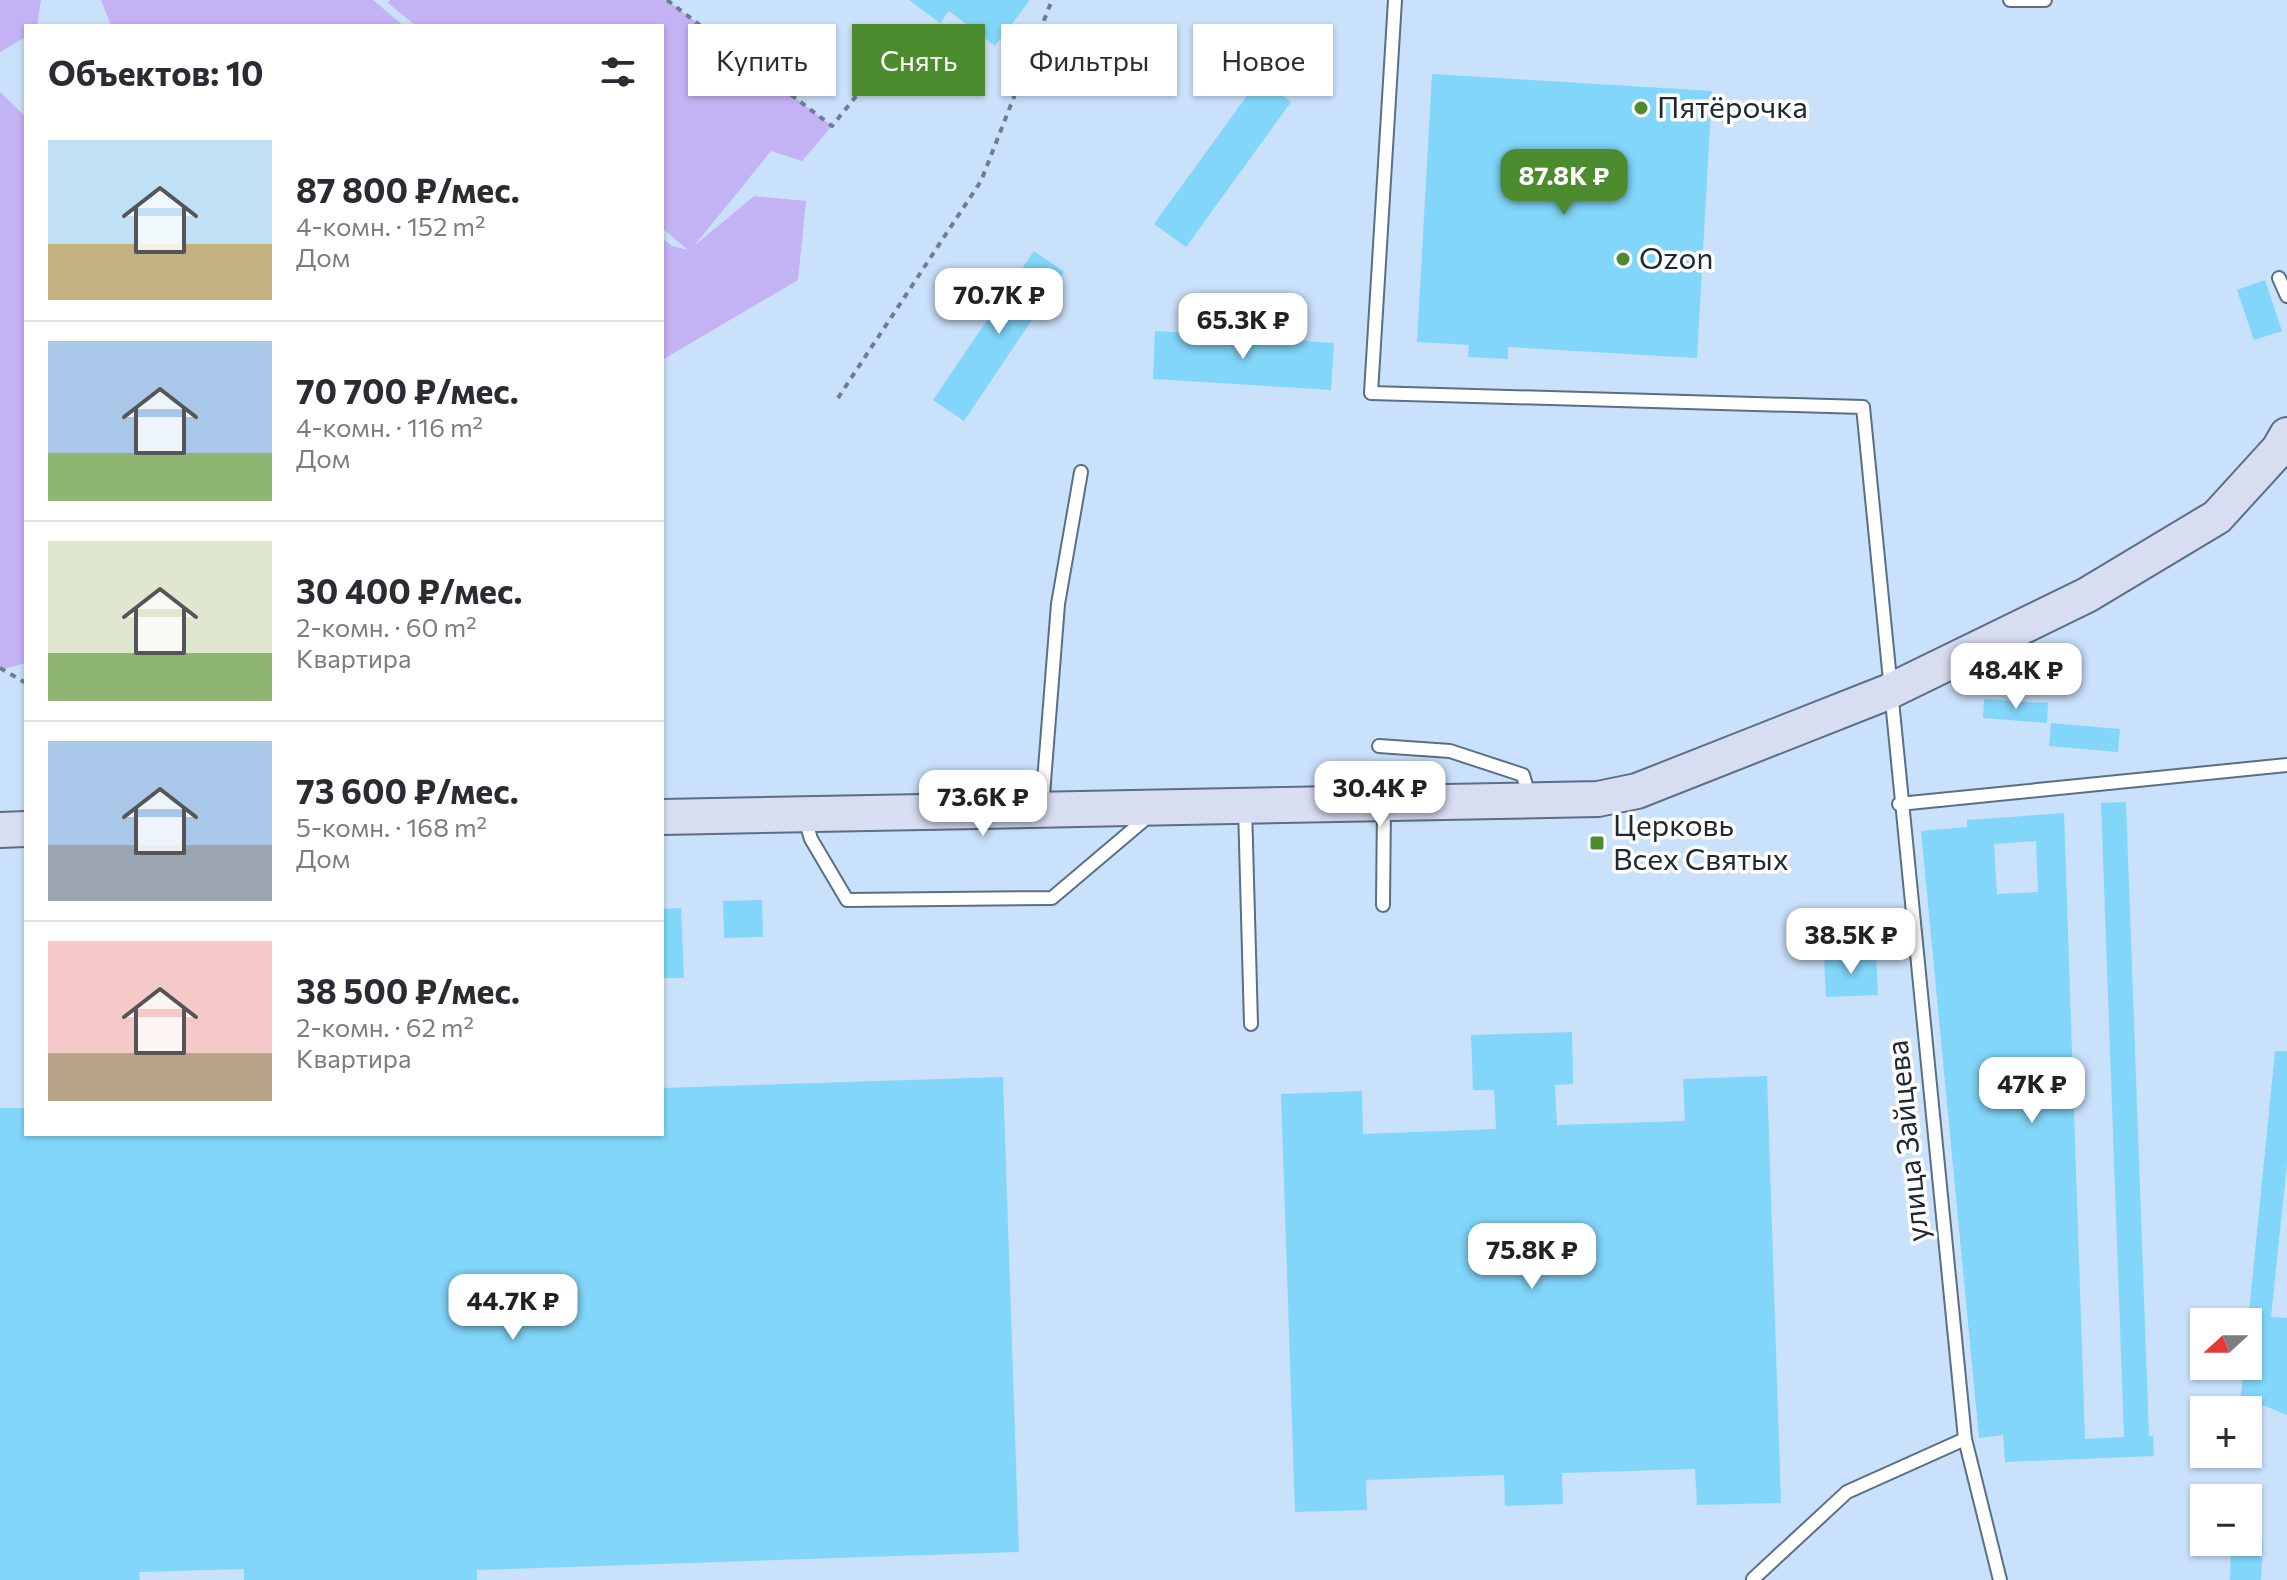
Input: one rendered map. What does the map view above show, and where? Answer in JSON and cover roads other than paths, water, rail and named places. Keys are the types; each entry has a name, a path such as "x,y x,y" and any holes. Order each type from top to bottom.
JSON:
{"street":[{"path":"664,817 1384,800 1598,799 1637,791 1888,692 2087,595 2217,517 2279,449 2287,435"},
{"path":"0,830 24,829"}],"lane":[{"name":"улица Зайцева","path":"1395,0 1371,393 1863,407 1899,804 1965,1439 2000,1580"},
{"path":"2010,0 2045,0"},
{"path":"2279,278 2287,296"},
{"path":"1042,808 1058,604 1081,472"},
{"path":"1379,746 1450,751 1523,775 1530,799"},
{"path":"1899,804 2287,765"},
{"path":"1383,905 1384,800"},
{"path":"1245,803 1251,1024"},
{"path":"803,814 811,839 847,900 1052,898 1162,805"},
{"path":"1753,1579 1847,1492 1965,1439"}],"place":[{"name":"Пятёрочка","path":"1641,108"},
{"name":"Ozon","path":"1623,259"},
{"name":"Церковь Всех Святых","path":"1597,843"}]}
